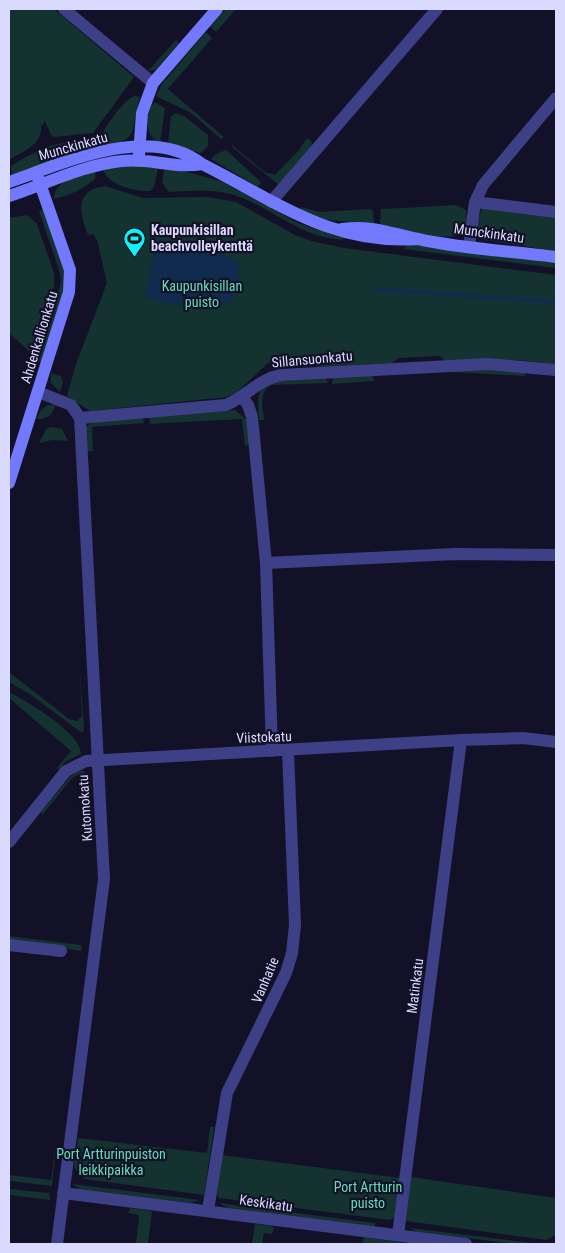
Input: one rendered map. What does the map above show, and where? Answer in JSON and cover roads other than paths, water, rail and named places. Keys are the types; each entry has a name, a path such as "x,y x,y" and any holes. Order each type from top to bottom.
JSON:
{"street":[{"path":"64,9 153,83"},
{"path":"138,160 142,113 153,83 217,9"},
{"path":"271,202 437,9"},
{"path":"469,246 475,202 482,186 556,98"},
{"name":"Munckinkatu","path":"9,182 96,153 139,147 189,154 202,164 302,218 339,230 370,227 418,239 556,257"},
{"name":"Munckinkatu","path":"9,196 90,167 138,160 162,162 185,167 202,164"},
{"name":"Ahdenkallionkatu","path":"9,483 70,292 71,281 70,270 36,172"},
{"path":"475,202 556,212"},
{"name":"Sillansuonkatu","path":"80,418 226,405 242,397 263,380 281,375 488,364 556,370"},
{"path":"38,392 71,405 80,418"},
{"path":"242,397 252,417 266,563 272,751"},
{"name":"Kutomokatu","path":"57,1244 104,878 80,418"},
{"path":"266,563 456,554 556,555"},
{"name":"Viistokatu","path":"9,842 66,771 80,762 461,740 523,738 556,742"},
{"name":"Matinkatu","path":"398,1235 461,740"},
{"name":"Vanhatie","path":"208,1210 227,1092 286,973 292,953 295,924 288,751"},
{"path":"9,945 61,951"},
{"name":"Keskikatu","path":"63,1193 466,1244"}],"water":[{"path":"156,239 223,254 240,265 238,265 237,279 240,279 233,299 224,306 202,308 177,305 145,297"}],"waterway":[{"path":"374,289 556,302"}],"place":[{"name":"Kaupunkisillan beachvolleykenttä","path":"135,257"}],"park label":[{"name":"Kaupunkisillan puisto","path":"202,294"},
{"name":"Port Artturinpuiston leikkipaikka","path":"111,1162"},
{"name":"Port Artturin puisto","path":"368,1196"}]}
